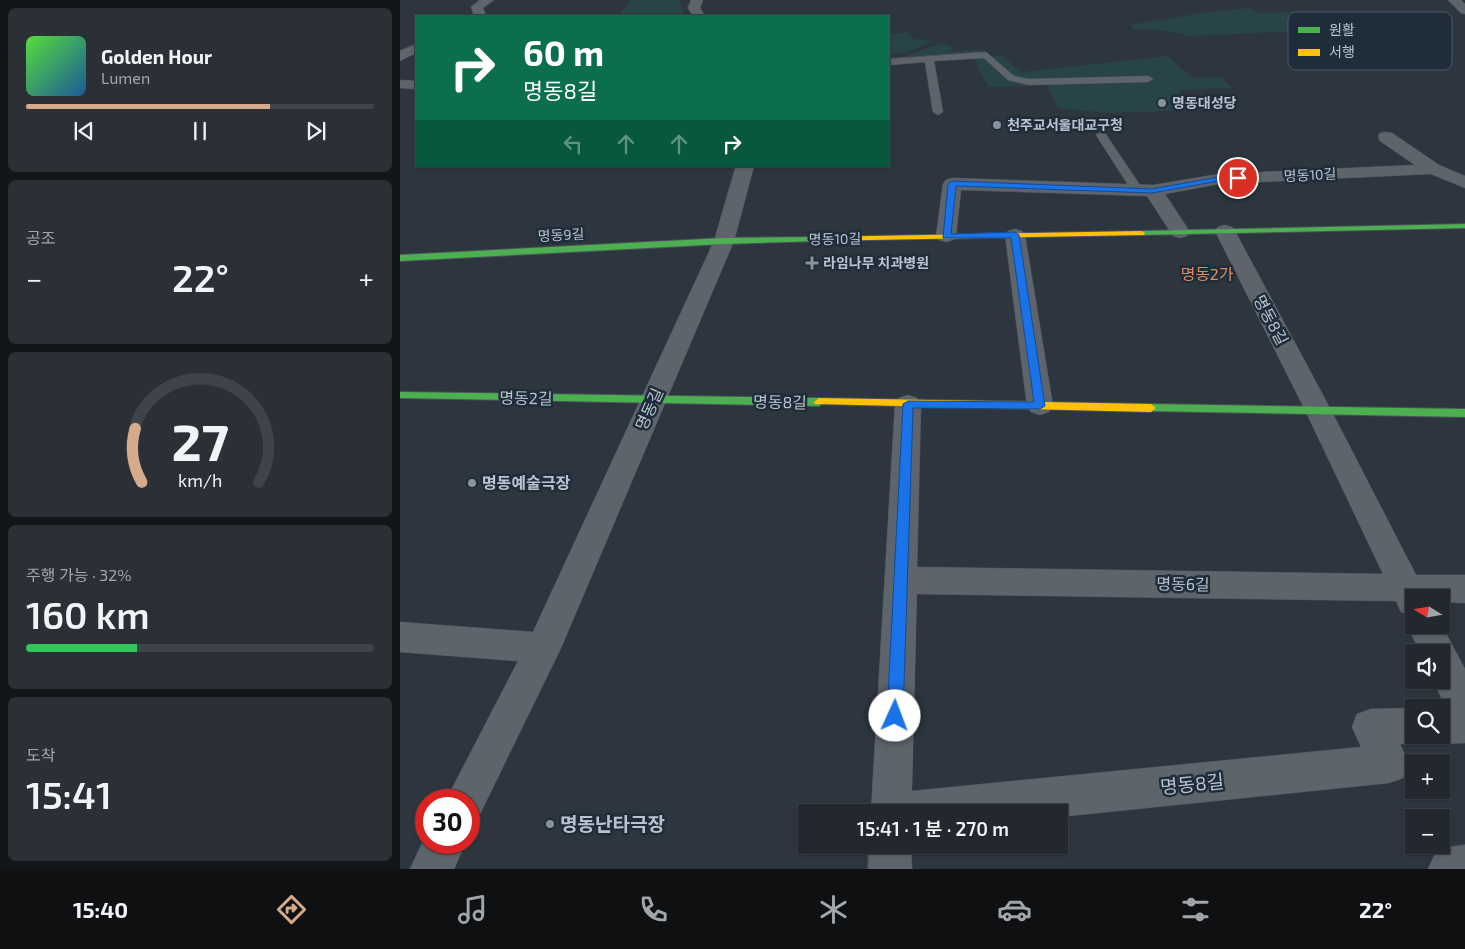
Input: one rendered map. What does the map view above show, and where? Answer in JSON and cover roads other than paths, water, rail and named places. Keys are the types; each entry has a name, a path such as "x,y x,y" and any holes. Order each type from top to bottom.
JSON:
{"street":[{"path":"480,15 477,7 488,0"},
{"path":"694,15 697,0"},
{"path":"1454,0 1465,10"},
{"path":"400,56 415,48"},
{"path":"400,84 415,85"},
{"path":"1386,137 1433,169"},
{"name":"명동길","path":"472,789 543,648 724,241 745,167"},
{"name":"명동10길","path":"946,236 952,184 1146,191 1219,179 1433,169 1465,183"},
{"path":"1146,191 1180,232"},
{"name":"명동10길","path":"724,241 1465,226"},
{"name":"명동8길","path":"1225,231 1318,410 1407,589"},
{"path":"1015,235 1040,406"},
{"name":"명동9길","path":"400,258 724,241"},
{"name":"명동2길","path":"400,395 652,401"},
{"name":"명동8길","path":"652,401 1465,413"},
{"path":"891,804 908,404"},
{"name":"명동6길","path":"900,580 1405,595"},
{"name":"명동6길","path":"1450,591 1465,589"},
{"path":"400,637 543,648"},
{"path":"1450,677 1465,707"},
{"path":"1450,726 1465,725"},
{"name":"명동8길","path":"990,804 1389,764 1371,726 1405,726"},
{"path":"432,869 439,854"},
{"path":"890,854 890,869"},
{"path":"1450,869 1465,867"}],"lane":[{"path":"890,62 986,55 1011,78 1028,82 1148,79"},
{"path":"929,60 938,112"},
{"path":"1101,135 1146,191"}],"place":[{"name":"명동대성당","path":"1162,103"},
{"name":"천주교서울대교구청","path":"997,125"},
{"name":"라임나무 치과병원","path":"812,263"},
{"name":"명동예술극장","path":"472,483"},
{"name":"명동난타극장","path":"550,824"}],"district":[{"name":"명동2가","path":"1207,274"}]}
